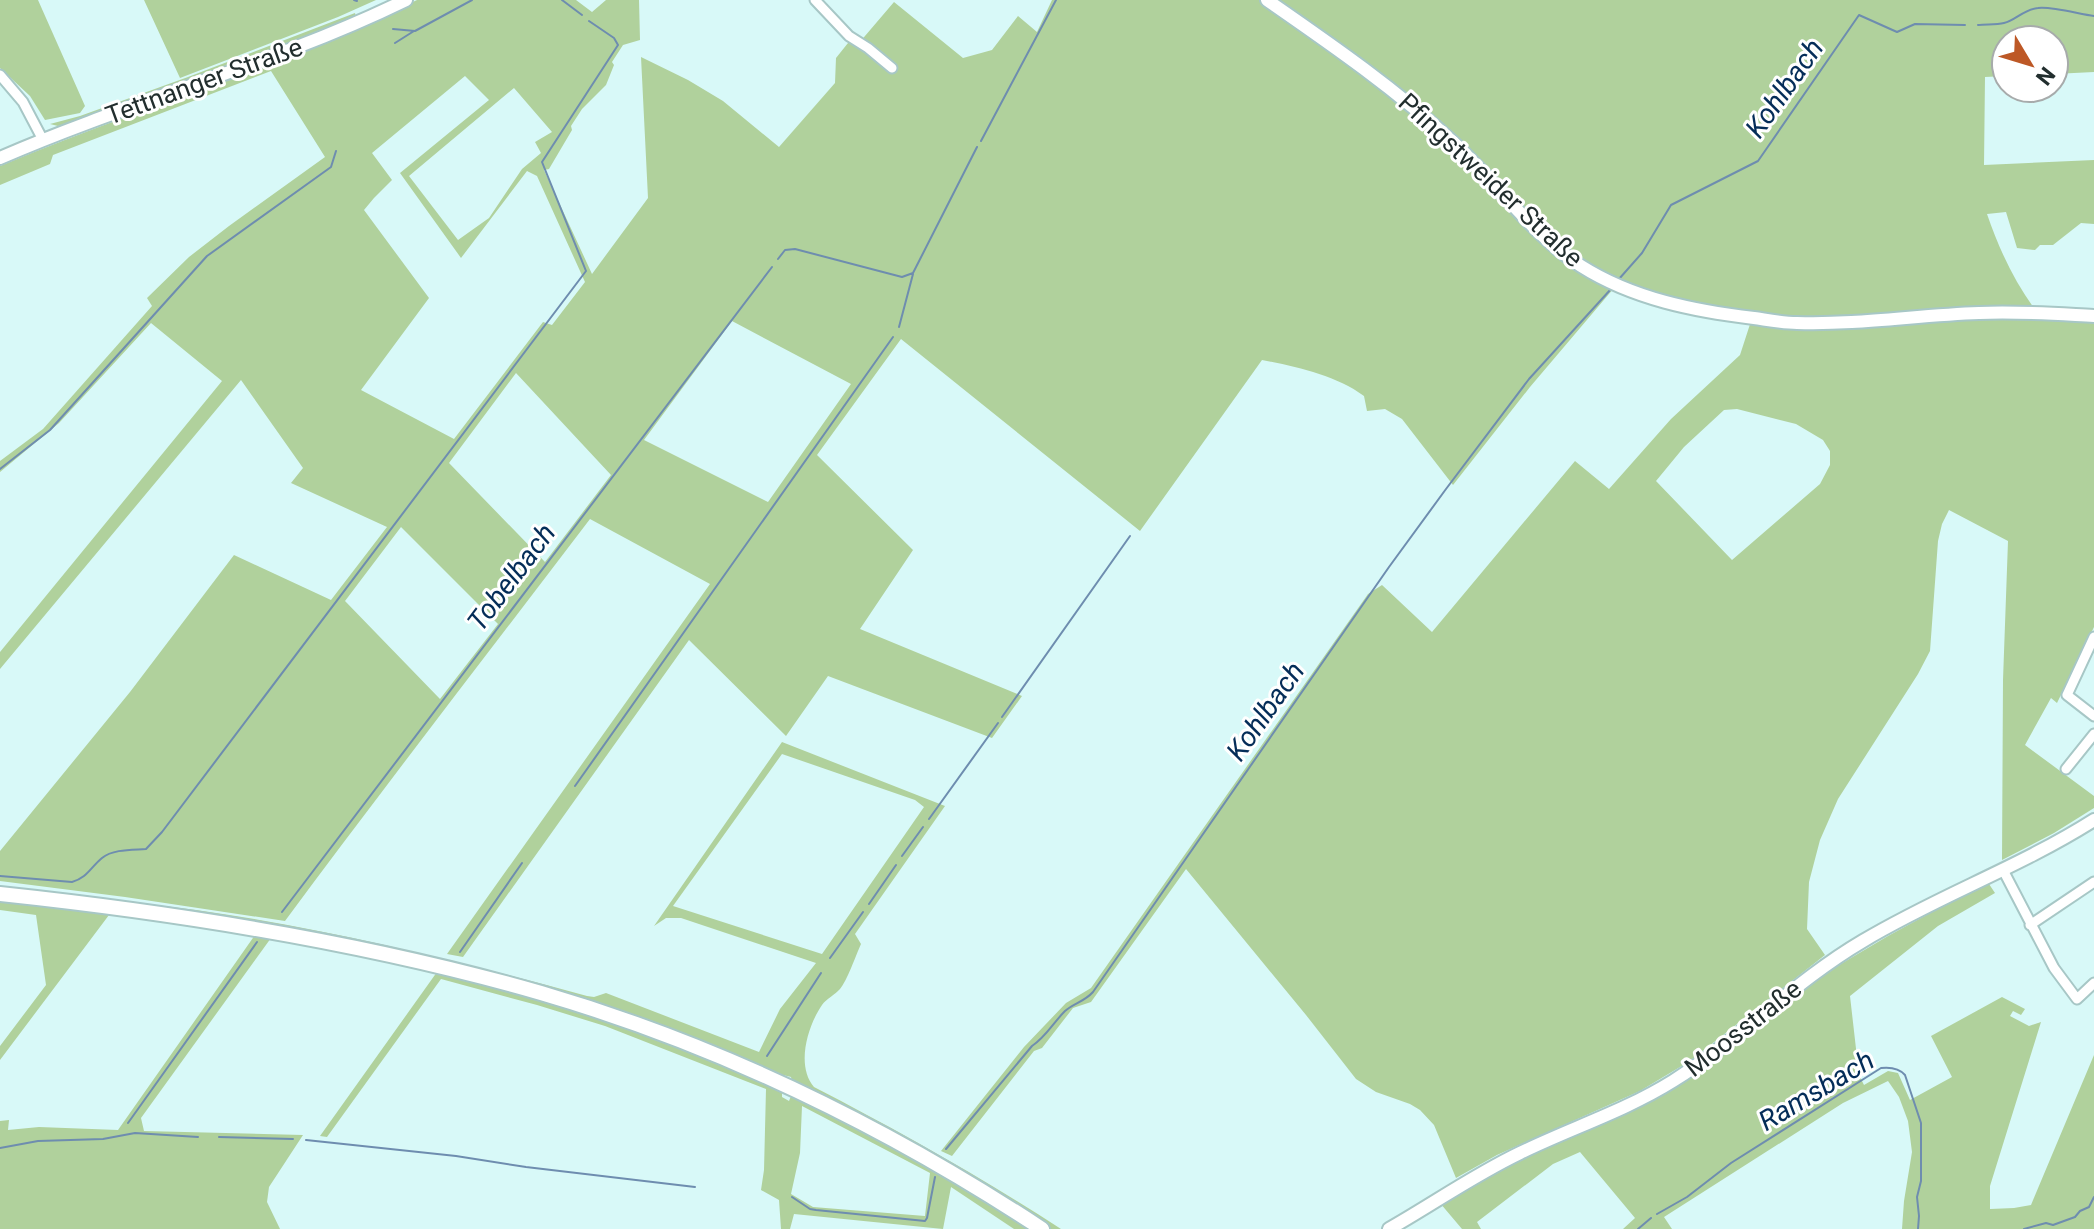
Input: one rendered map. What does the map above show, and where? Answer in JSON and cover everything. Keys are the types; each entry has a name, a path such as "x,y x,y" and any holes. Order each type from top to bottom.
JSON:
{"main road":[{"path":"0,894 308,939 449,969 543,994 647,1028 785,1085 922,1155 1042,1229"}],"street":[{"name":"Tettnanger Straße","path":"0,158 287,52 406,0"},
{"path":"815,0 849,36 892,68"},
{"name":"Pfingstweider Straße","path":"1267,0 1411,104 1457,146 1558,249 1595,274 1647,297 1721,314 1796,323 1978,313 2094,316"},
{"path":"0,75 23,102 43,140"},
{"path":"2094,637 2067,695 2094,716"},
{"path":"2066,769 2094,734"},
{"name":"Moosstraße","path":"1389,1229 1497,1164 1659,1090 1709,1057 1793,989 1846,952 1911,914 2043,850 2094,820"},
{"path":"2003,870 2054,968 2077,999 2094,983"},
{"path":"2030,925 2094,882"}],"green space":[{"path":"0,0 38,0 85,106 80,113 45,120 30,96 0,68"},
{"path":"144,0 376,0 180,78"},
{"path":"417,0 576,0 592,12 606,0 639,0 640,40 623,45 612,62 614,65 606,85 582,109 549,169 544,170 592,274 648,198 641,57 723,101 779,147 835,83 836,58 852,38 859,43 894,2 963,58 992,50 1018,16 1037,32 1052,0 2094,0 2094,72 2070,73 2070,24 1990,24 1990,77 1985,77 1984,165 2094,160 2094,224 2081,223 2053,245 2040,245 2035,250 2017,248 2006,212 1987,214 2008,264 2036,311 2094,321 2094,627 2057,703 2051,698 2025,745 2094,796 2094,808 2002,860 2008,541 1949,510 1938,541 1930,651 1838,799 1820,840 1809,882 1807,929 1825,955 1690,1061 1640,1091 1497,1155 1456,1178 1434,1125 1410,1104 1376,1092 1356,1079 1186,869 1091,1002 1073,1008 1042,1048 1034,1051 952,1156 941,1151 1024,1047 1066,1003 1091,988 1368,594 1382,585 1432,632 1575,461 1609,489 1671,419 1740,355 1753,315 1715,310 1626,286 1580,261 1522,219 1614,288 1453,485 1402,419 1385,409 1367,411 1364,396 1341,382 1262,360 1140,531 901,339 817,455 913,550 860,629 1022,696 992,738 828,676 786,736 689,640 463,957 447,954 710,584 590,519 285,921 0,881 0,851 130,692 234,555 331,600 387,527 291,483 303,468 241,380 0,669 0,652 222,381 151,323 59,423 0,472 0,461 43,429 152,306 147,298 189,257 325,157 271,71 53,155 50,164 0,185 0,166 314,45","holes":["465,76 489,100 400,173 461,258 527,171 537,176 585,282 552,325 543,322 454,439 361,390 429,298 364,210 392,180 372,153","514,88 552,132 535,142 541,153 522,169 489,218 458,240 409,176","732,321 851,384 768,502 644,440","516,373 611,475 545,562 449,463","1737,409 1796,424 1823,440 1830,451 1830,465 1820,484 1732,560 1656,481 1684,447 1724,410","401,527 498,624 440,699 345,601"]},
{"path":"355,13 356,18 163,92 125,102 66,124 50,124 188,77"},
{"path":"782,742 945,806 855,934 861,944 848,974 840,989 822,1005 812,1024 806,1046 806,1068 814,1087 939,1155 1061,1229 1051,1229 1014,1204 792,1082 791,1077 783,1075 782,1078 533,985 135,905 193,910 307,928 587,996 606,993 759,1052 780,1009 816,963 681,918 666,918 654,926","holes":["782,754 915,800 924,807 822,954 673,906"]},
{"path":"1989,884 1995,893 1938,926 1850,996 1859,1075 1864,1085 1888,1071 1898,1073 1910,1100 1952,1077 1931,1036 2002,997 2025,1009 2021,1015 2013,1011 2010,1016 2029,1026 2041,1022 1990,1186 1990,1209 2031,1205 2094,1055 2094,1229 1902,1229 1912,1152 1908,1121 1899,1097 1888,1081 1843,1103 1664,1217 1672,1229 1623,1229 1635,1218 1580,1152 1553,1164 1477,1222 1481,1229 1462,1229 1440,1203 1472,1183 1682,1080 1829,971 1974,889"},
{"path":"0,900 109,915 0,1060 0,1046 46,985 36,915 0,910"},
{"path":"255,935 271,938 141,1118 144,1131 303,1135 269,1187 267,1202 280,1229 0,1229 0,1121 9,1120 8,1130 39,1127 118,1130"},
{"path":"437,972 604,1020 782,1091 782,1097 789,1101 791,1096 883,1142 1030,1229 1014,1229 951,1187 943,1229 794,1214 790,1229 781,1229 779,1200 761,1190 766,1089 605,1026 441,979 327,1137 320,1136","holes":["802,1106 930,1173 925,1216 813,1207 791,1194 800,1153"]}],"waterway":[{"path":"393,29 415,31 472,0"},
{"path":"562,0 582,15"},
{"name":"Tobelbach","path":"981,141 1056,0"},
{"name":"Kohlbach","path":"1978,25 2004,23 2038,8 2094,16"},
{"name":"Kohlbach","path":"1619,279 1642,253 1671,205 1758,161 1859,15 1897,32 1915,24 1965,25"},
{"path":"0,876 72,882 85,875 106,855 123,850 146,849 162,832 586,271 542,162 618,45 614,38 589,21"},
{"path":"395,43 414,31"},
{"name":"Tobelbach","path":"778,259 785,250 795,249 902,277 913,273 977,147"},
{"path":"0,469 50,430 207,256 331,167 336,151"},
{"name":"Tobelbach","path":"282,912 772,267"},
{"path":"899,327 913,274"},
{"name":"Kohlbach","path":"946,1149 1032,1046 1065,1011 1093,992 1446,489 1529,379 1611,289"},
{"path":"575,786 893,337"},
{"path":"1002,717 1130,536"},
{"path":"929,819 998,723"},
{"path":"902,856 923,827"},
{"path":"460,952 522,863"},
{"path":"869,904 896,865"},
{"path":"830,958 863,912"},
{"name":"Tobelbach","path":"128,1123 257,942"},
{"path":"767,1056 821,973"},
{"name":"Ramsbach","path":"1657,1214 1881,1068 1888,1068 1897,1069 1905,1075 1921,1123 1918,1229"},
{"name":"Tobelbach","path":"0,1148 38,1141 103,1139 135,1133 198,1137"},
{"path":"219,1137 293,1139"},
{"path":"306,1140 695,1187"},
{"name":"Kohlbach","path":"792,1197 810,1209 925,1221 935,1177"},
{"name":"Ramsbach","path":"2024,1229 2046,1223 2053,1225 2075,1217 2089,1207 2094,1197"},
{"name":"Ramsbach","path":"1638,1229 1651,1218"}]}
